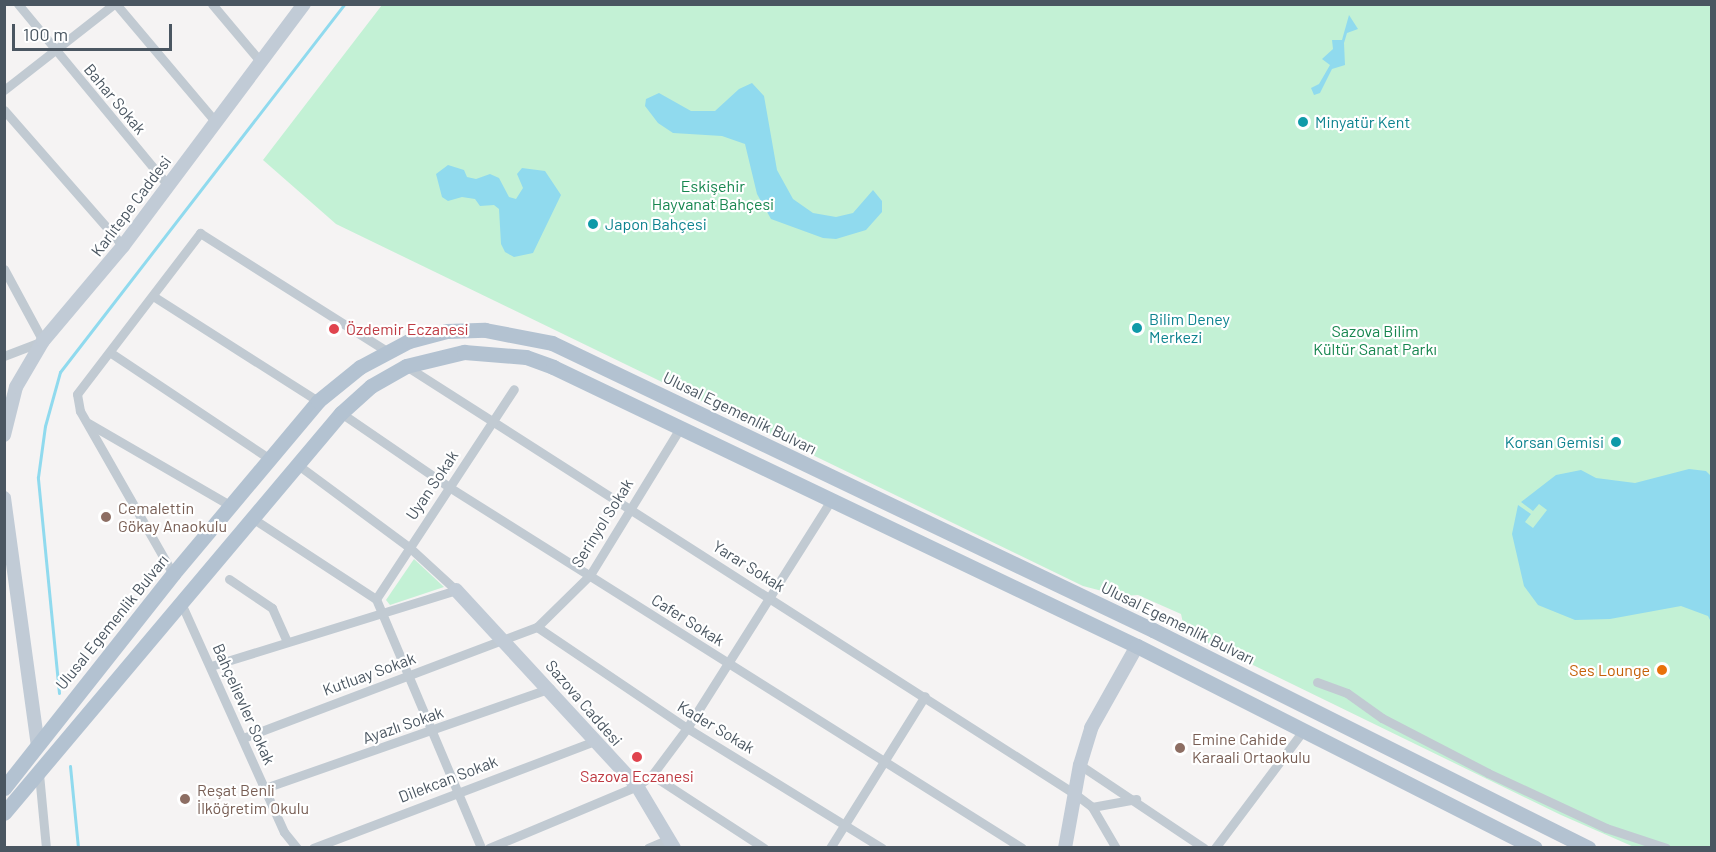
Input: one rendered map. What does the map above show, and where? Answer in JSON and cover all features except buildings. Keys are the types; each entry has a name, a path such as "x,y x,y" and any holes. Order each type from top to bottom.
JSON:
{"main road":[{"name":"Ulusal Egemenlik Bulvarı","path":"4,788 173,574 318,401 360,367 409,341 447,331 485,330 552,343 1153,630 1588,848"},
{"path":"4,813 341,413 371,386 406,366 464,352 526,357 680,428 1137,646 1535,848"},
{"path":"173,574 181,603"}],"street":[{"name":"Bahar Sokak","path":"18,4 55,52 168,185"},
{"path":"4,90 115,4 214,120"},
{"path":"212,4 260,61"},
{"name":"Karlıtepe Caddesi","path":"4,435 16,387 43,341 123,246 214,120 304,4"},
{"path":"4,110 123,246"},
{"path":"173,574 86,421 77,403 77,394 111,353 200,233 387,351"},
{"path":"4,269 43,341 4,356"},
{"path":"153,297 318,401"},
{"path":"111,353 270,459"},
{"name":"Yarar Sokak","path":"406,366 491,424 925,696 1092,807"},
{"name":"Uyan Sokak","path":"376,599 514,389"},
{"name":"Cafer Sokak","path":"341,413 449,487 1022,848"},
{"path":"86,421 231,506"},
{"name":"Serinyol Sokak","path":"506,640 537,627 590,575 628,508 680,428"},
{"path":"298,465 409,547 456,590"},
{"path":"4,498 8,553 38,745"},
{"path":"489,848 637,786 652,775 687,728 768,596 831,500"},
{"path":"252,518 376,599 482,848"},
{"path":"229,579 272,608 287,641"},
{"path":"210,666 456,590"},
{"name":"Sazova Caddesi","path":"456,590 506,640 594,741 637,786 671,843"},
{"name":"Bahçelievler Sokak","path":"181,603 284,832 297,848"},
{"name":"Kader Sokak","path":"537,627 687,728 882,848"},
{"name":"Kutluay Sokak","path":"243,738 506,640"},
{"path":"1065,848 1080,765 1091,728 1137,646"},
{"path":"1317,682 1366,704 1382,718 1488,773 1606,828 1666,848"},
{"name":"Ayazlı Sokak","path":"266,788 550,688"},
{"path":"830,848 925,696"},
{"path":"1215,848 1303,731"},
{"name":"Dilekcan Sokak","path":"313,848 457,791 594,741"},
{"path":"1080,765 1136,799 1204,848"},
{"path":"39,774 46,848"},
{"path":"652,775 764,848"},
{"path":"1116,848 1092,807 1136,799"},
{"path":"648,848 671,843"}],"green space":[{"name":"Sazova Bilim Kültür Sanat Parkı","path":"382,5 1711,5 1711,847 1634,847 1561,815 1185,632 1181,614 1138,595 1121,596 1083,586 336,224 263,160"},
{"path":"414,559 444,587 390,605 386,600"}],"water":[{"path":"1349,15 1358,29 1347,33 1344,43 1345,65 1332,69 1320,93 1314,95 1311,88 1319,84 1330,65 1322,59 1333,49 1332,40 1342,40"},
{"path":"752,83 764,96 777,170 793,199 813,213 836,217 853,213 873,190 882,201 882,212 866,230 836,239 823,238 771,219 757,194 745,144 722,136 673,133 658,123 645,106 646,99 659,93 691,111 715,111 739,89"},
{"path":"448,165 464,170 467,177 476,179 490,174 499,178 509,197 516,199 523,188 517,174 522,168 545,171 561,195 533,253 514,257 505,252 501,244 499,209 494,205 480,206 475,199 462,197 448,201 442,197 436,174"},
{"path":"1689,469 1706,471 1711,476 1711,622 1708,616 1681,606 1610,619 1575,620 1538,605 1524,586 1512,534 1518,505 1531,514 1525,522 1533,528 1547,510 1539,504 1533,511 1521,502 1556,475 1581,470 1596,478 1635,483"}],"waterway":[{"path":"59,693 38,477 45,426 60,372 344,4"},
{"path":"70,766 78,848"}],"place":[{"name":"Minyatür Kent","path":"1303,122"},
{"name":"Japon Bahçesi","path":"593,224"},
{"name":"Bilim Deney Merkezi","path":"1137,328"},
{"name":"Özdemir Eczanesi","path":"334,329"},
{"name":"Korsan Gemisi","path":"1616,442"},
{"name":"Cemalettin Gökay Anaokulu","path":"106,517"},
{"name":"Ses Lounge","path":"1662,670"},
{"name":"Emine Cahide Karaali Ortaokulu","path":"1180,748"},
{"name":"Sazova Eczanesi","path":"637,757"},
{"name":"Reşat Benli İlköğretim Okulu","path":"185,799"}],"park label":[{"name":"Eskişehir Hayvanat Bahçesi","path":"713,195"}]}
